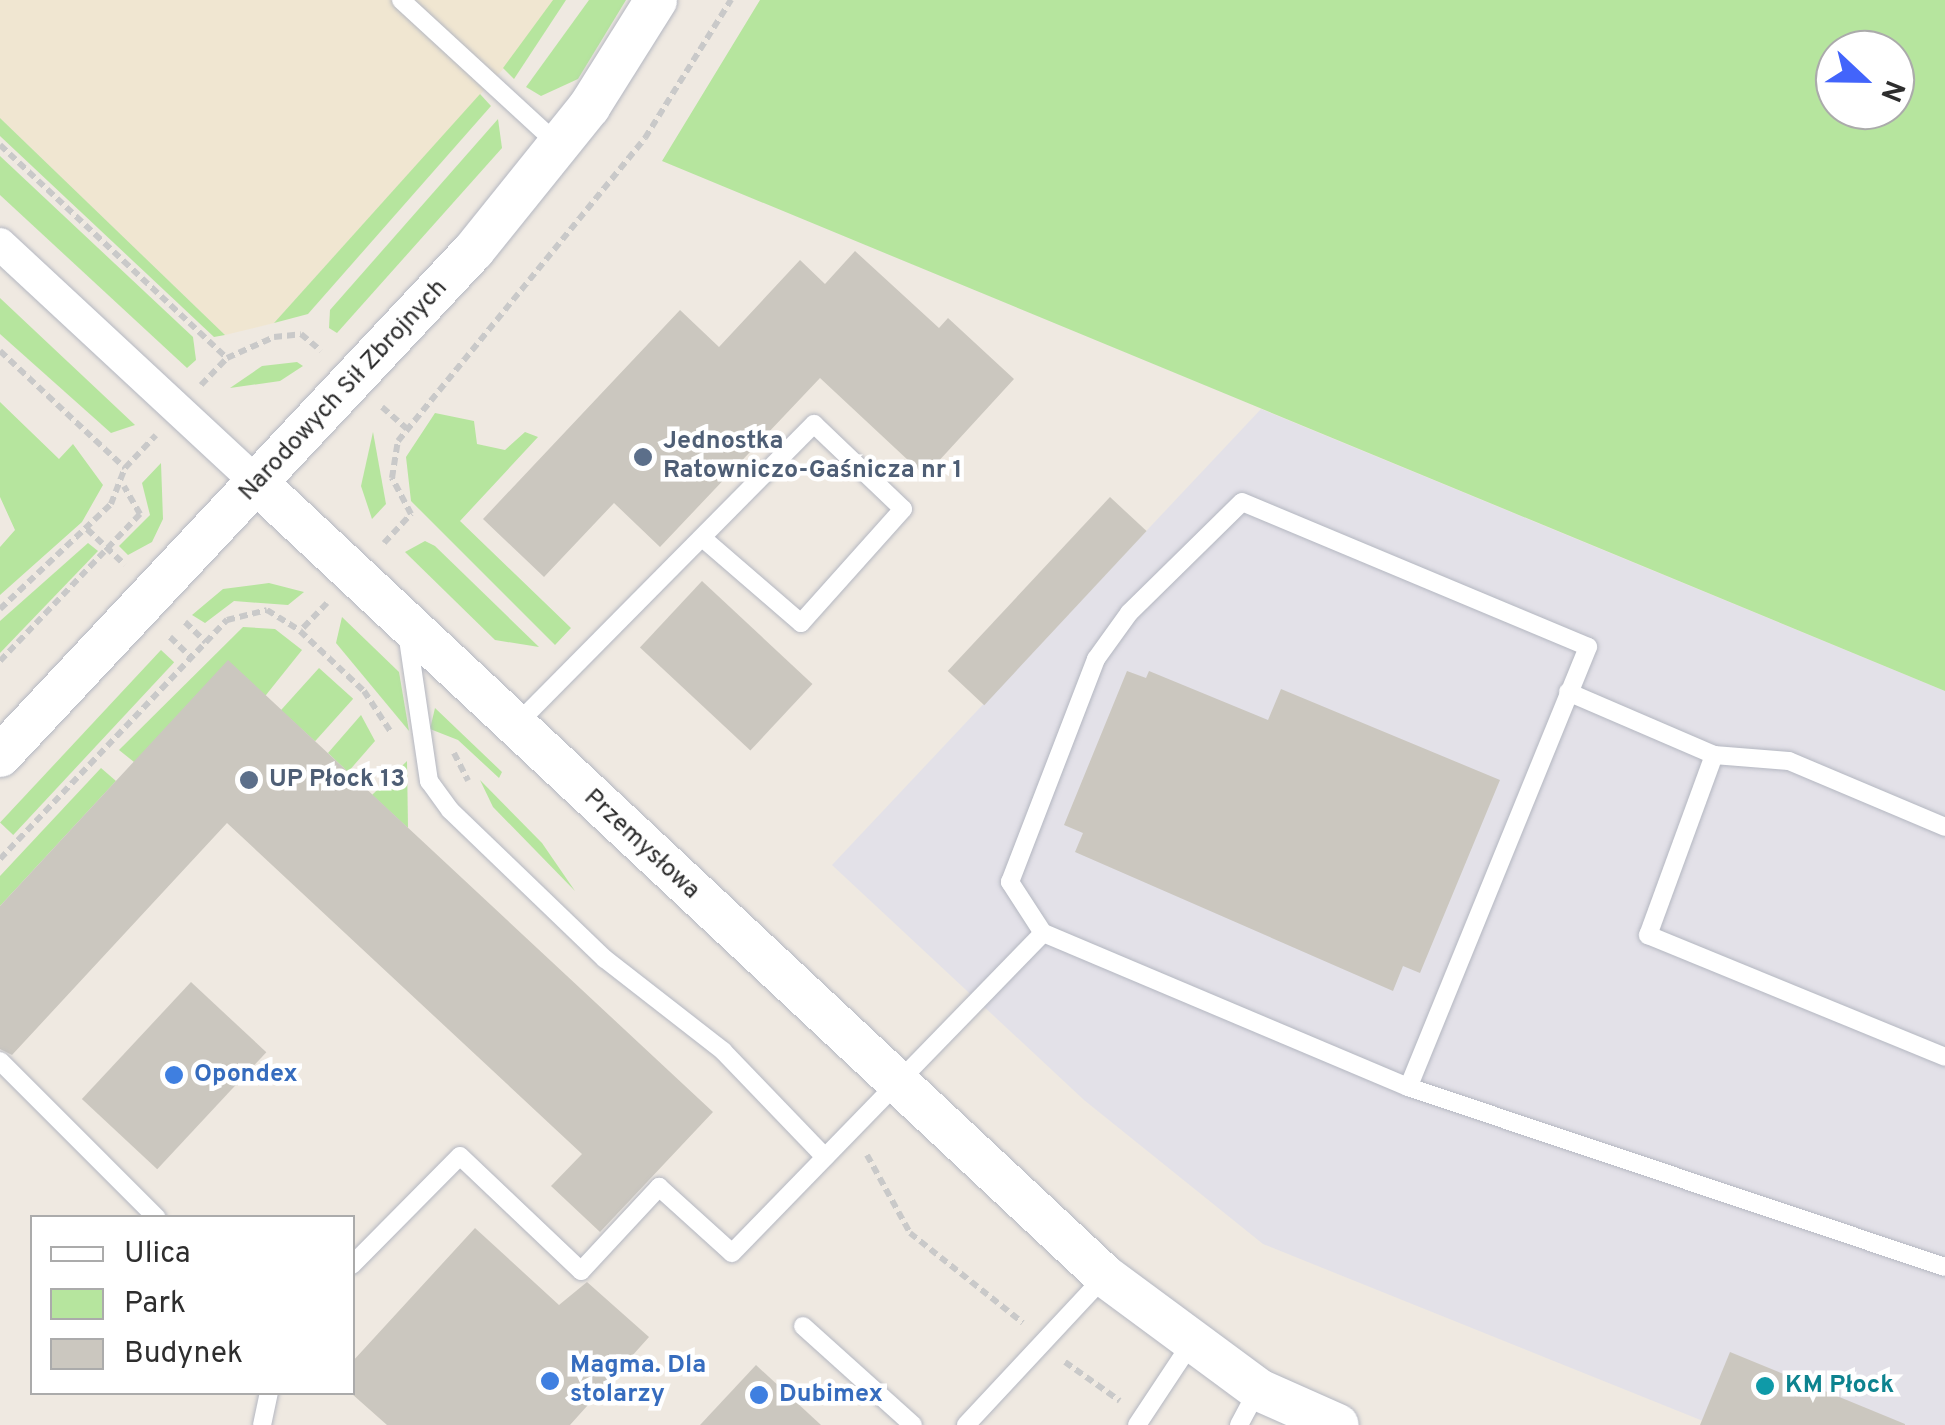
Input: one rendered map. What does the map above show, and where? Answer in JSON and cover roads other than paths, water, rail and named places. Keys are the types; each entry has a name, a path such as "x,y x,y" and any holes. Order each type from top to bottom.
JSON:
{"street":[{"name":"Narodowych Sił Zbrojnych","path":"0,756 258,485 560,146 656,0"},
{"name":"Przemysłowa","path":"0,244 894,1086 1105,1276 1192,1342 1249,1407 1323,1421"}],"lane":[{"path":"401,0 560,146"},
{"path":"515,726 592,640 705,540 814,424 903,508 801,623 705,540"},
{"path":"1408,1086 1588,646 1242,502 1129,613 1096,659 1010,882 1043,933 1408,1086 1945,1268"},
{"path":"404,624 420,745 429,781 605,959 723,1052 825,1158"},
{"path":"1568,692 1714,755 1790,761 1945,828"},
{"path":"1714,755 1648,934 1945,1057"},
{"path":"355,1262 460,1156 581,1272 659,1187 732,1253 1043,933"},
{"path":"0,1061 155,1215"},
{"path":"966,1425 1105,1276"},
{"path":"802,1326 913,1425"},
{"path":"1137,1425 1192,1342"},
{"path":"262,1425 267,1395"}],"place":[{"name":"Jednostka Ratowniczo-Gaśnicza nr 1","path":"643,457"},
{"name":"UP Płock 13","path":"249,780"},
{"name":"Opondex","path":"174,1075"},
{"name":"Magma. Dla stolarzy","path":"550,1381"},
{"name":"KM Płock","path":"1765,1386"},
{"name":"Dubimex","path":"759,1395"}]}
